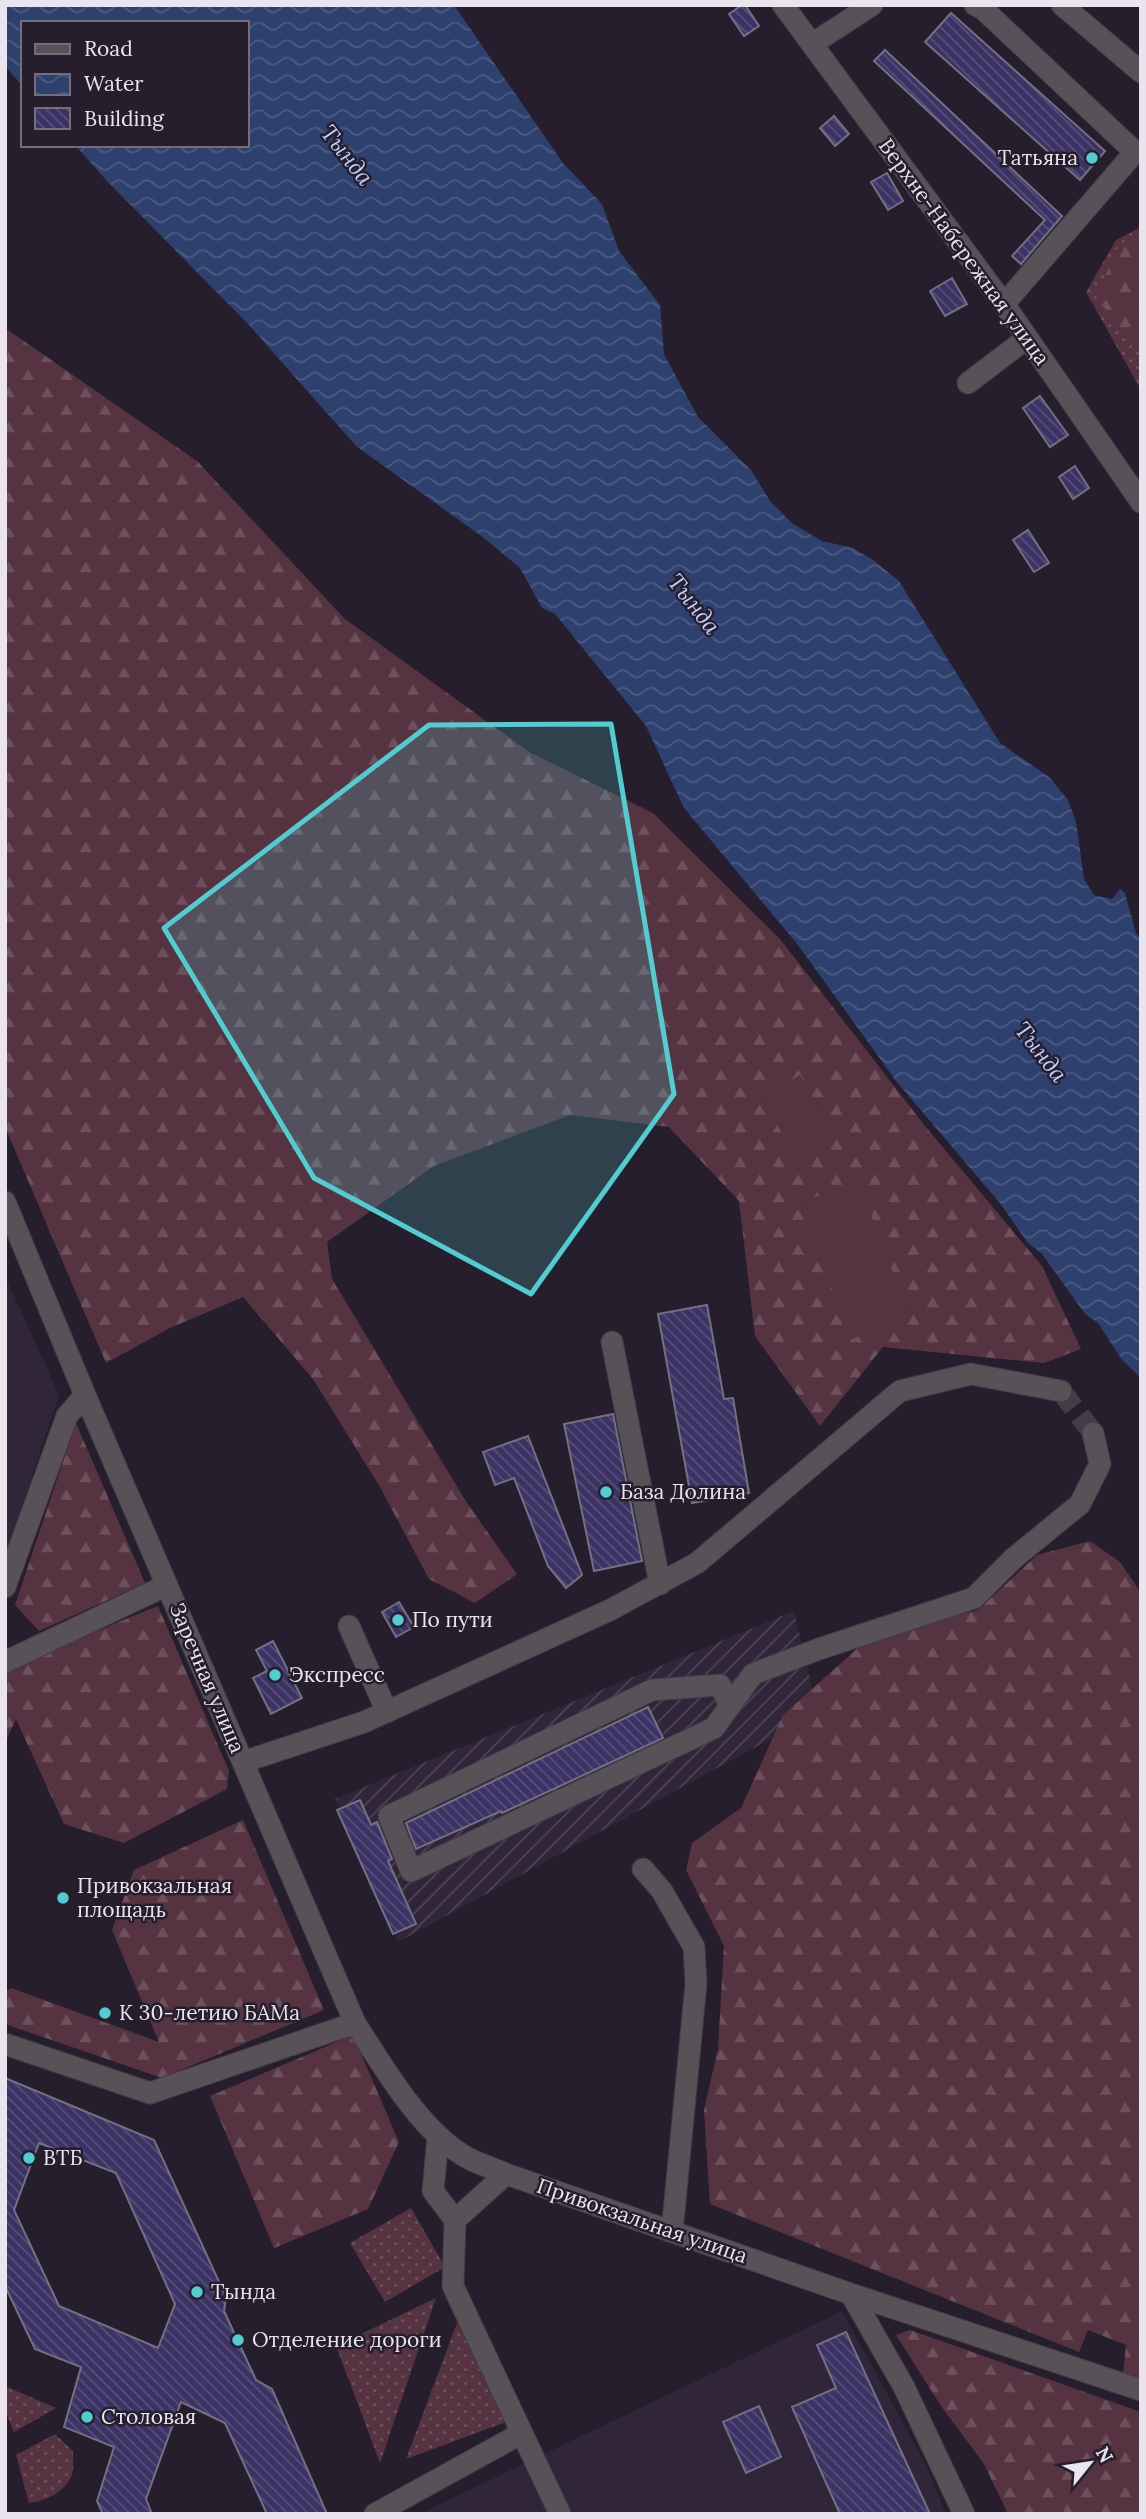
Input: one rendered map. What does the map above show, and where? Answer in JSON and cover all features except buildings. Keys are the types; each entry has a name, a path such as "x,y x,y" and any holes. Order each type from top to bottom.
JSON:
{"street":[{"name":"Верхне-Набережная улица","path":"783,5 1004,304 1141,502"},
{"path":"811,44 872,5"},
{"path":"975,5 983,9 1138,150 1004,304"},
{"path":"1062,5 1141,72"},
{"path":"968,383 1027,338"},
{"name":"Заречная улица","path":"5,1202 355,2023 394,2084 438,2136"},
{"path":"612,1342 660,1584"},
{"path":"243,1762 387,1712 610,1610 698,1563 900,1391 971,1374 1061,1391"},
{"path":"5,1587 67,1416 85,1395"},
{"path":"730,1706 720,1685 652,1690 389,1816 411,1871 714,1727 730,1706 753,1674 819,1649 974,1598 1014,1558 1080,1504 1100,1464 1093,1433"},
{"path":"5,1662 167,1586"},
{"path":"349,1626 387,1712"},
{"path":"643,1869 662,1891 694,1947 695,1996 673,2232"},
{"path":"5,2044 150,2093 355,2023"},
{"path":"438,2136 433,2191 456,2220 453,2286 559,2514"},
{"name":"Привокзальная улица","path":"438,2136 465,2157 506,2174 852,2294 1141,2390"},
{"path":"456,2220 506,2174"},
{"path":"852,2294 904,2387 964,2514"},
{"path":"375,2514 522,2432"}],"highlighted area":[{"path":"611,724 674,1094 531,1294 314,1178 164,928 429,725"}],"shaded area":[{"path":"5,1276 59,1395 5,1557"},
{"path":"794,1611 818,1713 398,1942 335,1799"},
{"path":"842,2311 926,2465 946,2514 419,2514"}],"green space":[{"path":"1141,227 1141,390 1086,292 1116,240"},
{"path":"1141,227 1141,355 1096,297 1118,248"},
{"path":"5,328 197,461 345,619 529,752 653,813 780,939 925,1126 1042,1266 1081,1349 1044,1363 883,1347 820,1426 755,1336 739,1201 669,1127 570,1115 434,1166 327,1242 332,1279 467,1503 517,1574 475,1603 429,1579 380,1487 313,1379 243,1297 170,1328 106,1363 5,1127"},
{"path":"800,1075 835,1133 796,1156 761,1099"},
{"path":"858,1181 910,1317 852,1339 799,1203"},
{"path":"76,1423 145,1583 39,1631 15,1605"},
{"path":"1090,1541 1120,1562 1141,1593 1141,2381 1123,2374 1126,2345 1088,2330 1079,2352 710,2204 704,2110 718,2049 724,1946 686,1870 692,1843 741,1808 783,1715 869,1638 978,1610 1037,1555"},
{"path":"158,1606 229,1771 227,1789 124,1843 64,1824 16,1719 5,1743 5,1668"},
{"path":"243,1820 324,2010 162,2078 5,2024 5,1992 11,1988 159,2042 112,1930 134,1870"},
{"path":"353,2035 399,2142 368,2209 274,2248 210,2096"},
{"path":"411,2208 445,2267 385,2302 350,2243"},
{"path":"436,2298 380,2463 336,2346"},
{"path":"460,2315 506,2422 406,2459"},
{"path":"910,2330 1141,2412 1141,2514 1008,2514 984,2464 941,2406 896,2335"},
{"path":"5,2386 56,2408 14,2432 5,2411"},
{"path":"55,2434 73,2451 72,2475 65,2486 54,2495 29,2503 16,2455"}],"water":[{"name":"Тында","path":"5,5 454,5 563,163 602,204 619,251 660,305 664,354 698,417 751,470 770,501 793,524 822,541 853,548 899,581 1000,743 1049,777 1068,800 1076,822 1084,879 1094,895 1112,899 1120,889 1125,893 1136,933 1141,940 1141,1378 1122,1360 1098,1323 1085,1314 1042,1254 1028,1243 999,1202 896,1081 798,945 684,808 646,726 555,614 542,608 520,568 484,538 356,446 249,325 77,147 248,147 248,21 21,21 21,84 5,66"}],"tunnel":[{"path":"1061,1391 1093,1433"}],"place":[{"name":"Татьяна","path":"1092,158"},
{"name":"База Долина","path":"606,1492"},
{"name":"По пути","path":"398,1620"},
{"name":"Экспресс","path":"275,1675"},
{"name":"Привокзальная площадь","path":"63,1898"},
{"name":"К 30-летию БАМа","path":"105,2013"},
{"name":"ВТБ","path":"29,2158"},
{"name":"Тында","path":"197,2292"},
{"name":"Отделение дороги","path":"238,2340"},
{"name":"Столовая","path":"87,2417"}]}
